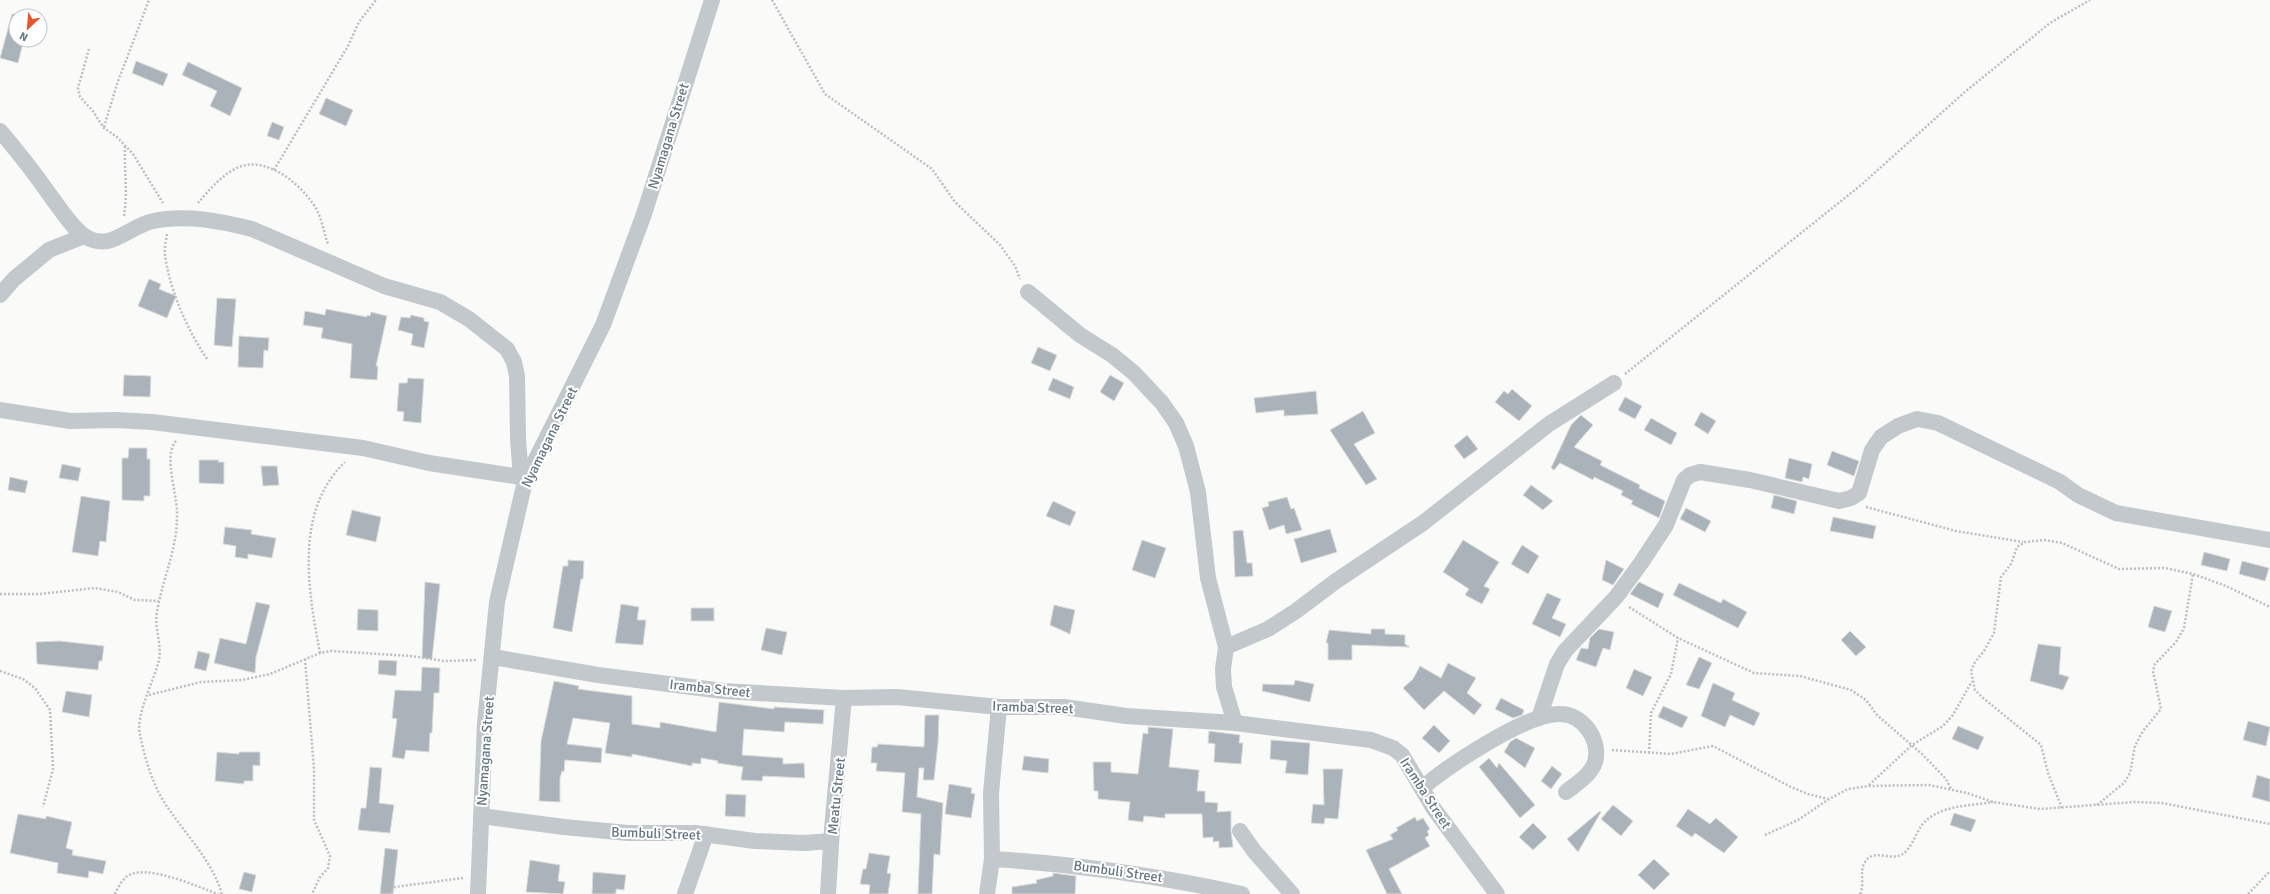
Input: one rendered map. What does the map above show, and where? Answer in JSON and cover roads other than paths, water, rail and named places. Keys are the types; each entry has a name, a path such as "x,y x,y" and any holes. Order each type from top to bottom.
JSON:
{"street":[{"name":"Nyamagana Street","path":"478,894 485,723 493,657 497,602 523,479 603,325 644,214 712,0"},
{"path":"0,131 67,218 84,236 93,241 110,242 121,235 152,221 179,218 252,229 384,286 440,302 469,318 507,349 514,362 517,376 518,439 523,479 429,463 363,448 193,429 145,422 70,421 0,410"},
{"path":"0,295 14,279 49,250 84,236"},
{"path":"1028,292 1080,335 1112,355 1134,373 1162,403 1176,423 1186,446 1198,492 1208,578 1226,647 1222,669 1224,687 1235,723"},
{"path":"1226,647 1268,629 1296,611 1336,581 1423,523 1549,424 1614,383"},
{"path":"1539,718 1557,664 1565,651 1616,597 1666,525 1684,480 1690,475 1700,472 1750,480 1839,500 1851,498 1859,493 1872,450 1881,437 1898,426 1917,419 1938,423 2060,482 2078,495 2116,513 2270,540"},
{"name":"Iramba Street","path":"493,657 598,675 723,691 844,698 897,697 999,707 1064,707 1126,716 1235,723 1371,740 1393,748 1402,755 1446,826 1497,894"},
{"name":"Meatu Street","path":"828,894 831,841 844,698"},
{"path":"987,894 992,859 991,793 999,707"},
{"path":"1422,788 1436,776 1468,754 1539,718 1560,714 1575,716 1583,722 1595,748 1595,762 1589,772 1566,792"},
{"name":"Bumbuli Street","path":"481,816 564,827 628,833 706,834 755,841 804,843 831,841"},
{"path":"1240,831 1254,851 1292,894"},
{"path":"685,894 706,834"},
{"name":"Bumbuli Street","path":"992,859 1058,863 1166,878 1232,893"}]}
